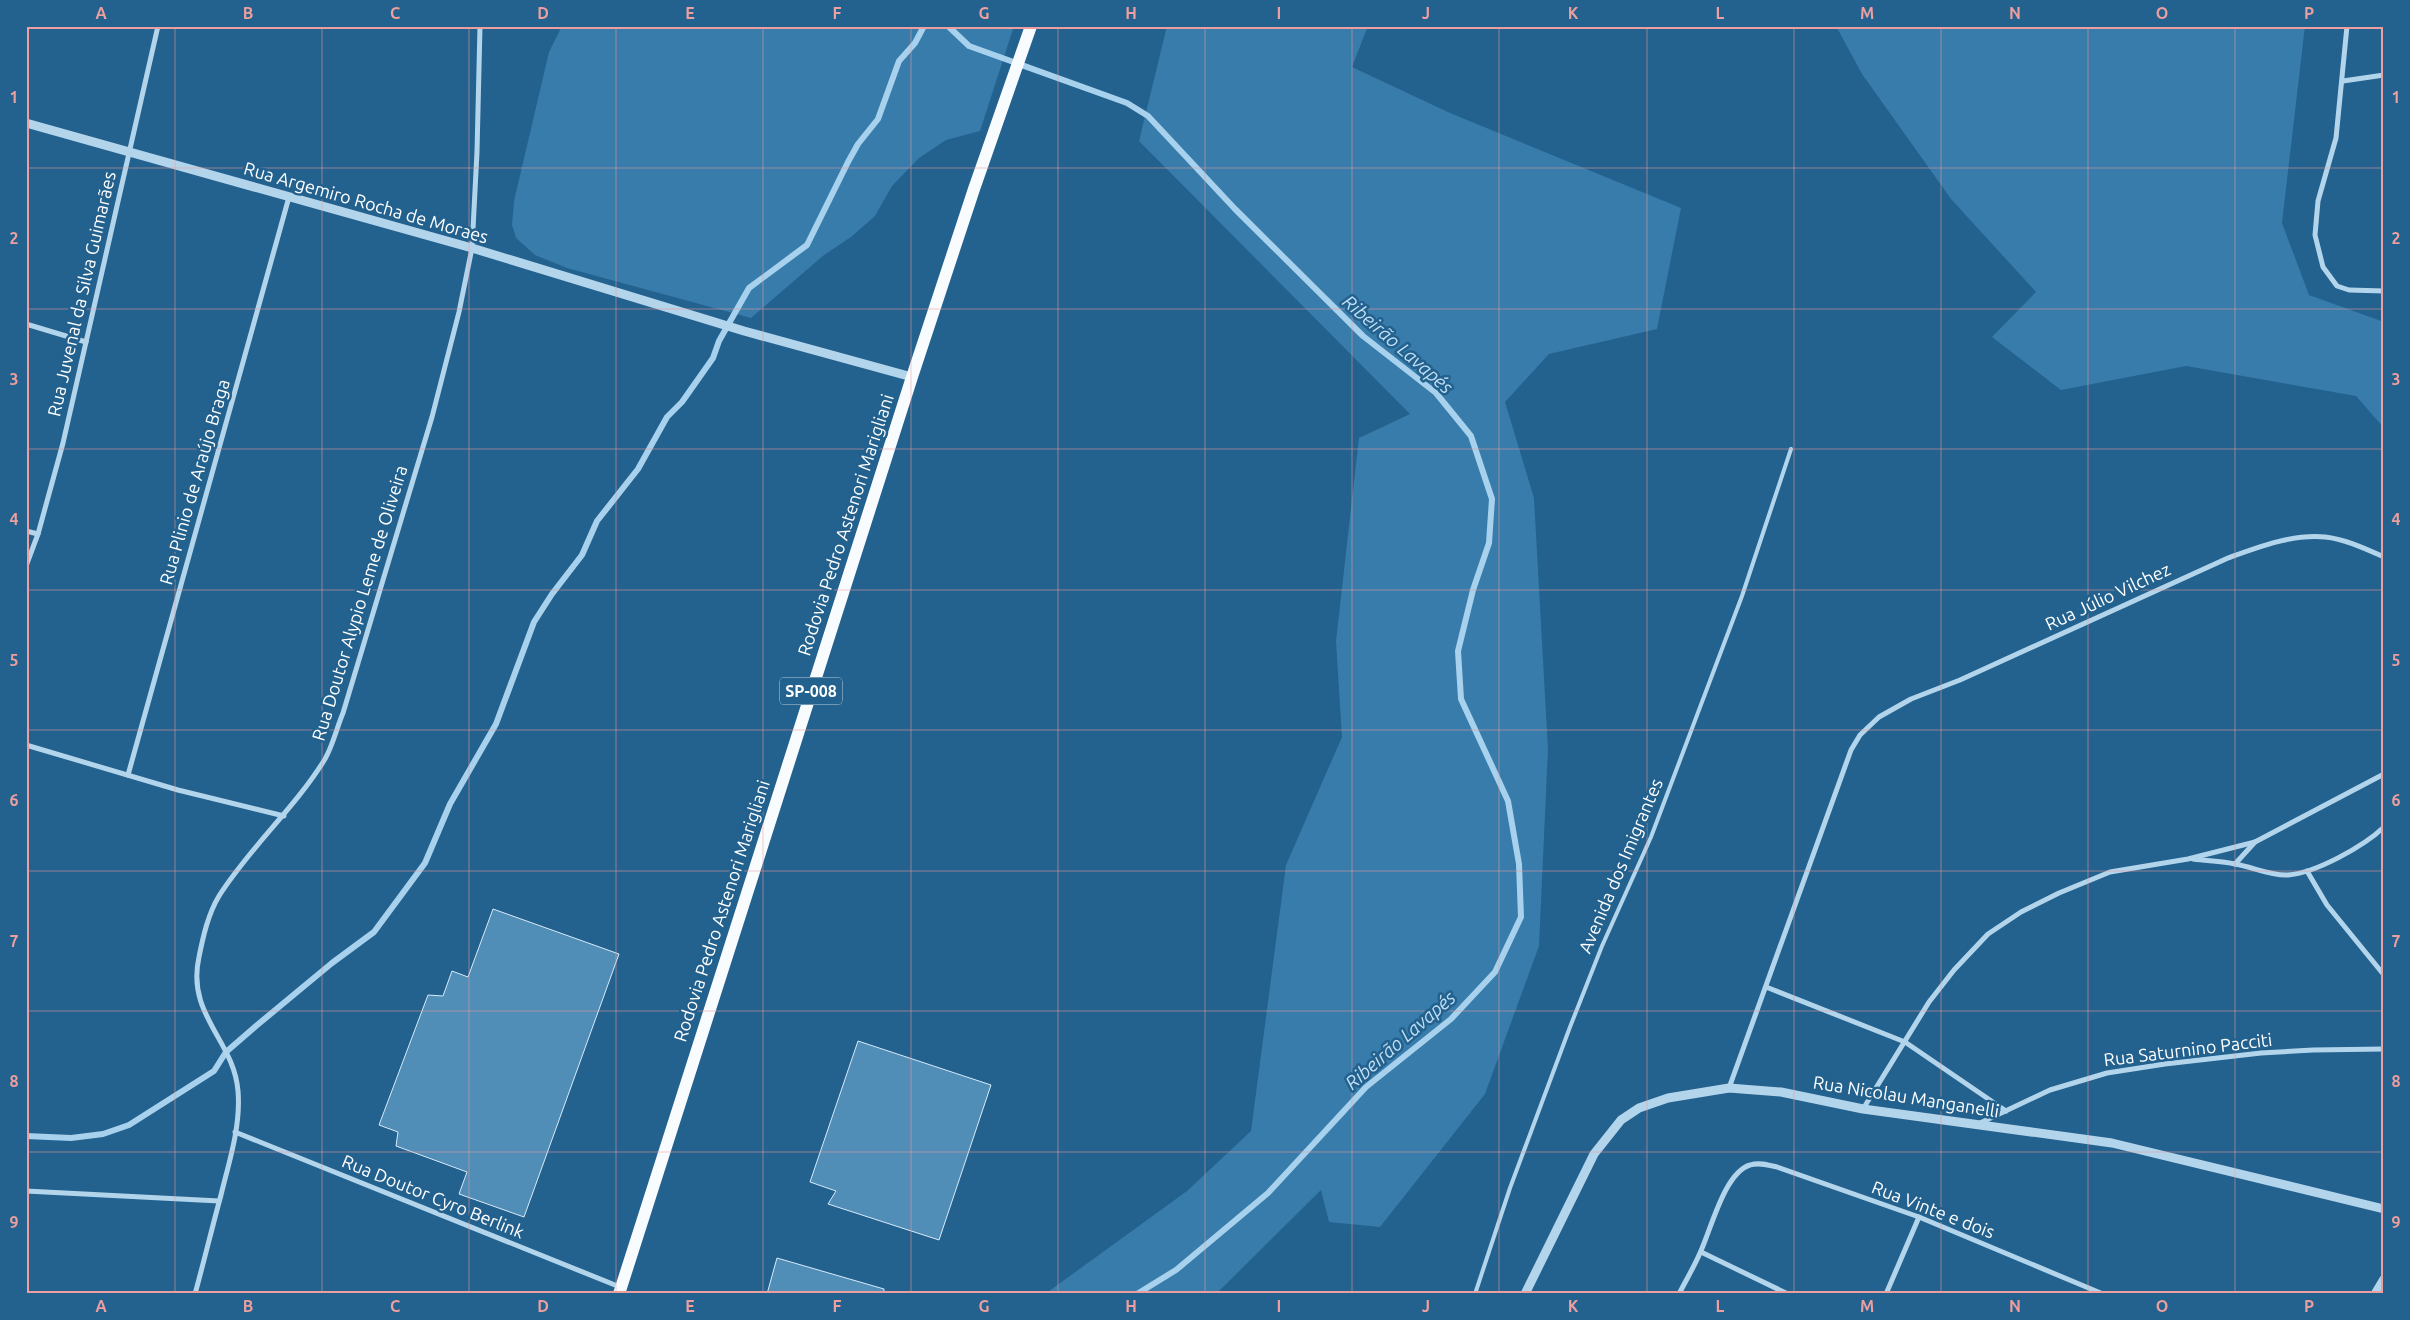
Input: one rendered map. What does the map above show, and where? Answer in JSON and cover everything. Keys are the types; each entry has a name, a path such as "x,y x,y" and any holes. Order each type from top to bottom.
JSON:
{"main road":[{"name":"Rodovia Pedro Astenori Marigliani","path":"620,1290 912,377 974,189 1031,27"}],"street":[{"name":"Rua Juvenal da Silva Guimarães","path":"26,566 38,534 63,443 158,26"},
{"name":"Rua Doutor Alypio Leme de Oliveira","path":"195,1294 235,1132 238,1090 233,1064 218,1040 200,1003 197,983 198,959 207,923 218,897 284,816 326,757 343,713 432,417 459,312 472,248 477,152 480,26"},
{"path":"2347,26 2336,138 2318,202 2315,235 2323,267 2336,286 2349,290 2384,291"},
{"path":"2343,80 2384,75"},
{"name":"Rua Argemiro Rocha de Moraes","path":"26,123 472,248 744,332 912,377"},
{"name":"Rua Plinio de Araújo Braga","path":"128,775 289,197"},
{"path":"26,324 86,342"},
{"path":"26,531 38,534"},
{"name":"Rua Júlio Vilchez","path":"1729,1088 1851,750 1860,735 1879,717 1911,699 1960,680 2228,558 2270,544 2298,538 2326,537 2357,545 2384,557"},
{"path":"26,745 128,775 284,816"},
{"path":"1863,1109 1928,1002 1954,970 1988,934 2021,912 2059,893 2110,872 2188,859 2255,842 2384,774"},
{"path":"2188,859 2235,864 2276,874 2289,875 2307,871 2372,838 2384,827"},
{"path":"2235,864 2255,842"},
{"path":"2307,871 2326,905 2384,975"},
{"path":"1766,987 1905,1042 2006,1111"},
{"name":"Rua Saturnino Pacciti","path":"1976,1125 2050,1090 2107,1073 2261,1053 2384,1049"},
{"name":"Rua Nicolau Manganelli","path":"1525,1294 1594,1154 1621,1120 1639,1108 1668,1098 1729,1088 1781,1092 1863,1109 2112,1143 2384,1209"},
{"name":"Rua Doutor Cyro Berlink","path":"235,1132 620,1290"},
{"name":"Rua Vinte e dois","path":"1701,1252 1731,1182 1738,1173 1750,1165 1767,1164 1919,1217 2103,1294"},
{"path":"26,1191 219,1201"},
{"path":"1886,1294 1919,1217"},
{"path":"1679,1294 1701,1252 1788,1294"},
{"path":"2375,1294 2384,1279"}],"lane":[{"name":"Avenida dos Imigrantes","path":"1474,1294 1510,1188 1570,1027 1602,946 1651,837 1742,596 1791,449"}],"shaded area":[{"path":"562,26 1014,26 980,131 946,140 919,158 892,186 875,216 851,237 824,255 751,318 567,268 535,255 516,238 512,225 514,201 549,52"},
{"path":"1167,26 1368,26 1352,67 1450,113 1681,208 1657,329 1549,354 1505,402 1534,498 1548,749 1539,946 1485,1094 1380,1227 1329,1222 1321,1190 1216,1294 1045,1294 1187,1191 1251,1131 1286,865 1342,737 1336,641 1359,438 1410,414 1139,141"},
{"path":"1836,26 2305,26 2282,223 2309,295 2384,322 2384,428 2356,396 2186,366 2061,390 1992,337 2036,292 1951,199 1862,74"}],"building":[{"path":"493,909 619,954 524,1217 459,1194 467,1172 396,1146 398,1132 379,1125 428,995 443,996 452,971 468,977"},
{"path":"858,1041 991,1085 939,1240 828,1204 836,1191 810,1182"},
{"path":"777,1258 884,1289 884,1294 767,1294"}],"waterway":[{"path":"26,1136 71,1138 103,1134 129,1125 214,1071 226,1052 332,963 374,932 425,863 450,804 496,724 534,622 552,594 582,555 597,521 638,469 667,417 682,402 713,358 719,341 749,288 807,245 858,144 878,119 899,61 915,43 924,26"},
{"name":"Ribeirão Lavapés","path":"948,26 969,46 1127,103 1148,116 1235,209 1363,336 1436,393 1471,436 1492,499 1489,543 1473,590 1458,651 1461,699 1508,801 1519,864 1521,917 1495,972 1451,1019 1366,1087 1268,1193 1176,1270 1137,1294"}]}
